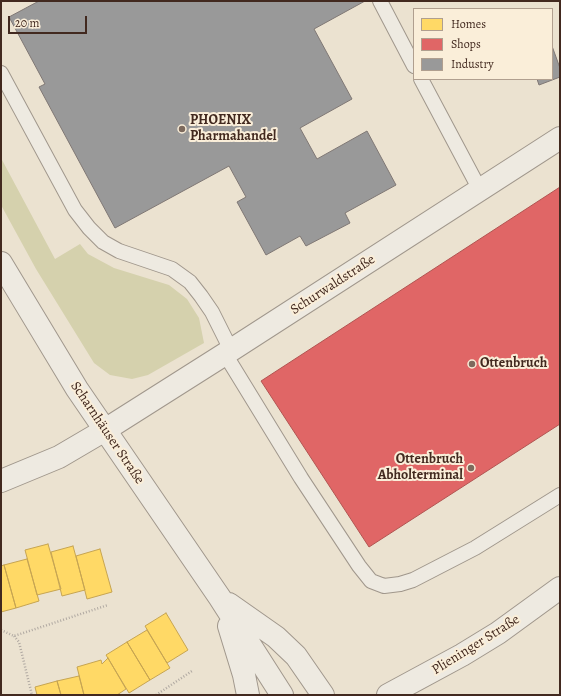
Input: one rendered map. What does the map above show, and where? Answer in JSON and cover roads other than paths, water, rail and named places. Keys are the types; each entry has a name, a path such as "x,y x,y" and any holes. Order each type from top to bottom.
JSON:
{"street":[{"name":"Schurwaldstraße","path":"1,481 59,457 105,430 560,138"},
{"name":"Scharnhäuser Straße","path":"1,263 77,389 220,598 282,695"},
{"name":"Plieninger Straße","path":"388,695 439,668 498,633 560,588"},
{"name":"Scharnhäuser Straße","path":"220,598 244,675 248,695"},
{"name":"Scharnhäuser Straße","path":"220,598 276,637 296,656 323,695"}],"lane":[{"path":"380,1 413,64"},
{"path":"1,73 75,210 89,228 103,242 119,251 172,270 190,282 201,296 212,312 228,352 300,478 358,566 371,581 384,586 400,584 413,580 476,548 560,495"},
{"path":"422,80 480,190"}],"place":[{"name":"PHOENIX Pharmahandel","path":"182,129"},
{"name":"Ottenbruch","path":"472,364"},
{"name":"Ottenbruch Abholterminal","path":"471,468"}]}
